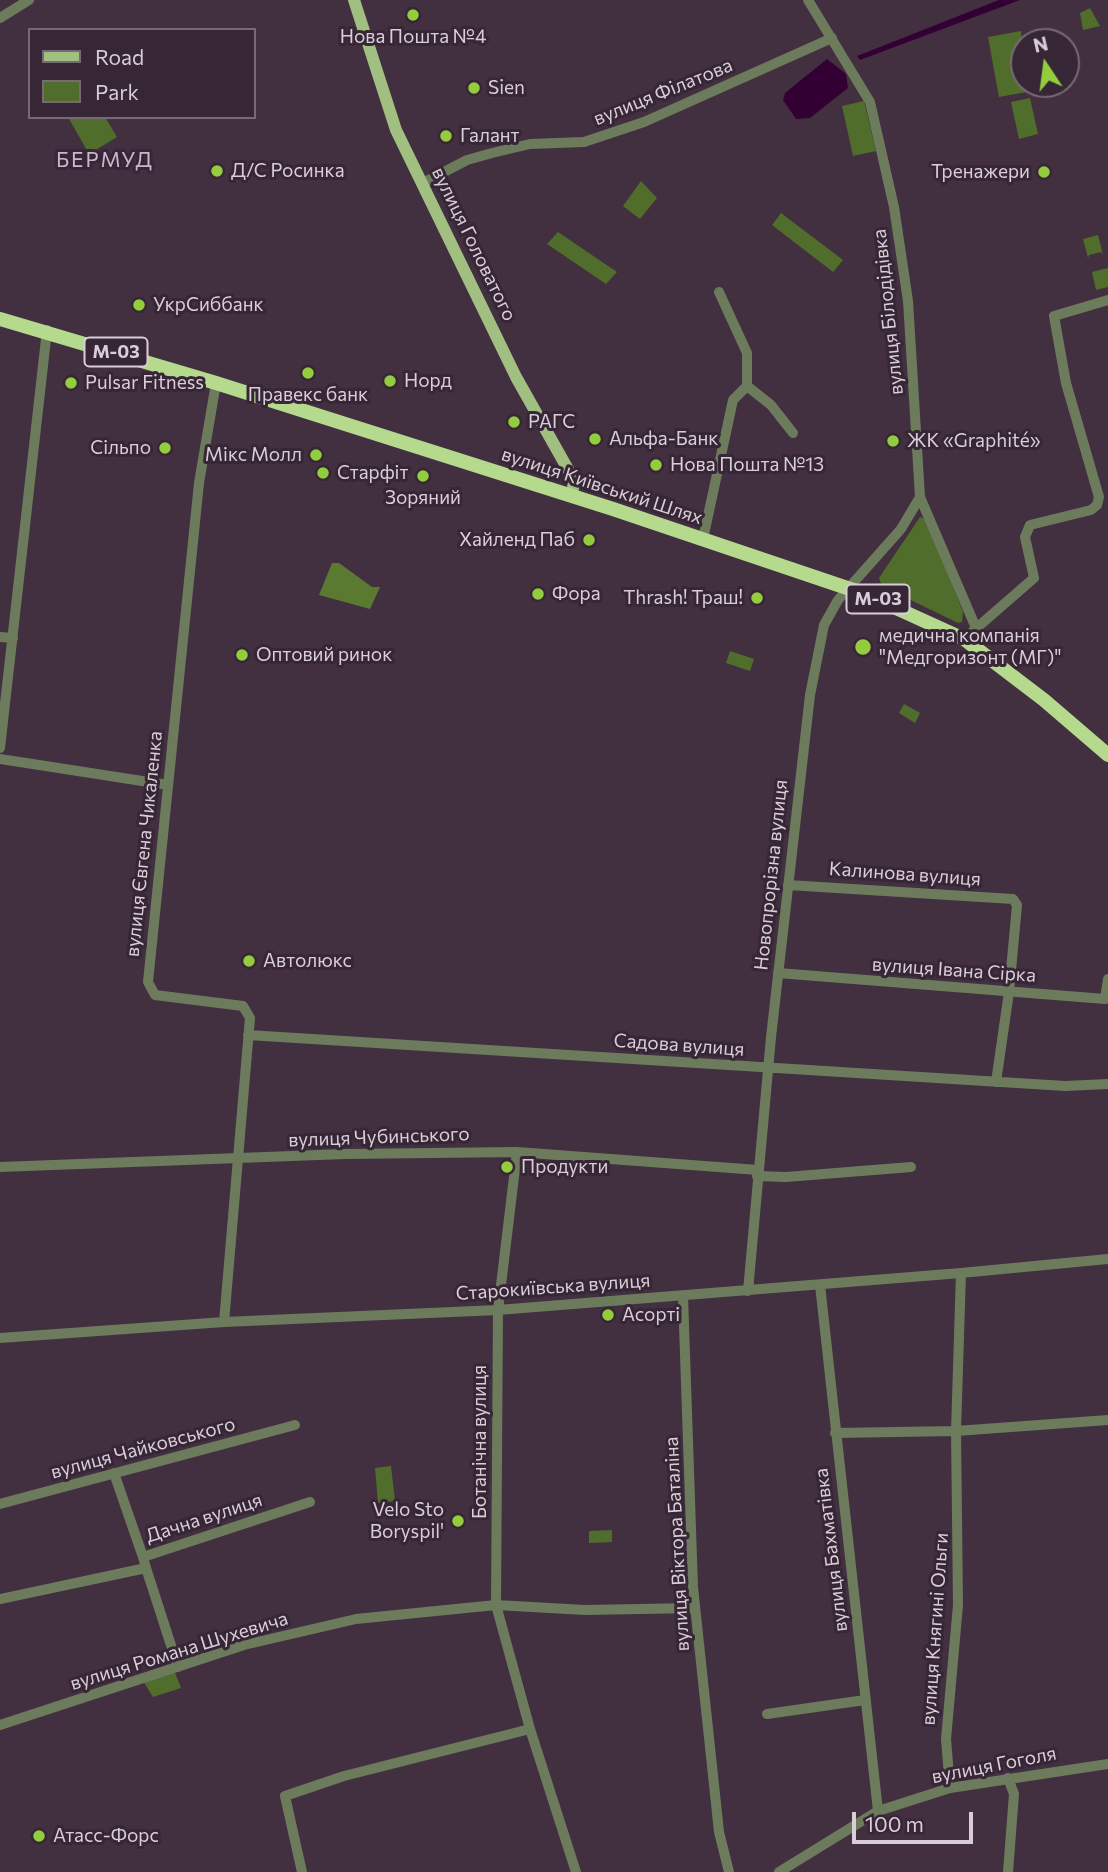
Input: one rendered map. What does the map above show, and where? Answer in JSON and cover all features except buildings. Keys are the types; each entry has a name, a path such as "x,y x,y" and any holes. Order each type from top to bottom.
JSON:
{"highway":[{"name":"вулиця Київський Шлях","path":"0,310 38,321 47,330"},
{"name":"вулиця Київський Шлях","path":"0,319 35,331 47,330 216,383 572,496 849,588 964,639 1044,700 1108,755"}],"main road":[{"name":"вулиця Головатого","path":"354,0 396,130 516,377 574,480 572,496"}],"street":[{"path":"0,19 29,0"},
{"name":"вулиця Білодідівка","path":"808,0 870,102 894,207 913,352 920,497 975,628"},
{"name":"вулиця Філатова","path":"423,183 467,160 492,153 530,144 584,142 644,122 832,38"},
{"path":"703,539 733,400 747,386 747,353 719,292"},
{"path":"964,639 1034,578 1025,537 1030,525 1091,510 1097,505 1099,497 1066,383 1054,316 1108,300"},
{"path":"0,748 47,330"},
{"name":"вулиця Євгена Чикаленка","path":"216,383 199,483 148,982 155,996 243,1006 250,1018 224,1322"},
{"path":"747,386 771,405 793,433"},
{"name":"Новопрорізна вулиця","path":"748,1291 788,885 810,695 822,635 838,600 901,529 920,497"},
{"path":"0,638 13,638"},
{"path":"0,760 168,785"},
{"name":"Калинова вулиця","path":"788,885 1013,899 1017,905 1009,992"},
{"name":"вулиця Івана Сірка","path":"778,974 1105,999 1108,979"},
{"path":"996,1082 1009,992"},
{"name":"Садова вулиця","path":"248,1035 1065,1086 1108,1084"},
{"name":"вулиця Чубинського","path":"0,1167 345,1154 517,1152 758,1173"},
{"name":"Ботанічна вулиця","path":"517,1152 498,1310 496,1605 530,1728 576,1872"},
{"path":"758,1173 786,1177 911,1167"},
{"name":"Старокиївська вулиця","path":"0,1338 224,1322 498,1310 1108,1259"},
{"name":"вулиця Княгині Ольги","path":"950,1788 946,1739 958,1605 956,1431 961,1273"},
{"name":"вулиця Бахматівка","path":"820,1285 878,1811"},
{"name":"вулиця Віктора Баталіна","path":"683,1296 695,1608 719,1832 729,1872"},
{"path":"835,1433 956,1431 1108,1420"},
{"name":"вулиця Чайковського","path":"0,1504 295,1425"},
{"path":"114,1473 143,1557"},
{"name":"Дачна вулиця","path":"0,1599 146,1568 143,1557 310,1502"},
{"path":"146,1568 178,1667"},
{"name":"вулиця Романа Шухевича","path":"0,1725 244,1645 356,1619 496,1605 585,1610 695,1608"},
{"path":"767,1714 866,1700"},
{"path":"302,1872 285,1796 344,1776 530,1728"},
{"name":"вулиця Гоголя","path":"779,1872 878,1811 950,1788 1108,1764"},
{"path":"1008,1872 1014,1794 1009,1778"}],"green space":[{"path":"1090,8 1100,26 1083,30 1080,13"},
{"path":"1010,33 1010,95 999,97 988,37"},
{"path":"1030,98 1038,134 1019,139 1011,102"},
{"path":"864,101 876,151 853,156 842,106"},
{"path":"69,119 106,119 117,137 89,154"},
{"path":"641,181 657,198 640,219 623,206"},
{"path":"781,213 843,260 833,272 772,225"},
{"path":"558,232 617,272 606,284 547,244"},
{"path":"1098,235 1103,255 1101,252 1089,255 1088,258 1083,239"},
{"path":"1108,268 1108,287 1096,290 1092,272"},
{"path":"920,517 926,519 963,612 962,622 958,623 882,586 879,578"},
{"path":"332,563 339,563 372,587 380,587 370,609 319,595"},
{"path":"730,651 754,659 750,671 726,663"},
{"path":"904,704 920,713 915,723 899,713"},
{"path":"391,1466 395,1501 378,1503 375,1468"},
{"path":"612,1530 612,1542 589,1543 589,1531"},
{"path":"174,1670 181,1688 153,1697 143,1681"}],"shaded area":[{"path":"999,0 1020,0 860,60 857,56"},
{"path":"827,59 846,74 848,88 810,118 796,119 783,100 785,93"}],"place":[{"name":"Нова Пошта №4","path":"413,15"},
{"name":"Sien","path":"474,88"},
{"name":"Галант","path":"446,136"},
{"name":"Д/С Росинка","path":"217,171"},
{"name":"Тренажери","path":"1044,172"},
{"name":"УкрСиббанк","path":"139,305"},
{"name":"Правекс банк","path":"308,373"},
{"name":"Норд","path":"390,381"},
{"name":"Pulsar Fitness","path":"71,383"},
{"name":"РАГС","path":"514,422"},
{"name":"Альфа-Банк","path":"595,439"},
{"name":"ЖК «Graphité»","path":"893,441"},
{"name":"Сільпо","path":"165,448"},
{"name":"Мікс Молл","path":"316,455"},
{"name":"Нова Пошта №13","path":"656,465"},
{"name":"Старфіт","path":"323,473"},
{"name":"Зоряний","path":"423,476"},
{"name":"Хайленд Паб","path":"589,540"},
{"name":"Фора","path":"538,594"},
{"name":"Thrash! Траш!","path":"757,598"},
{"name":"медична компанія \"Медгоризонт (МГ)\"","path":"863,647"},
{"name":"Оптовий ринок","path":"242,655"},
{"name":"Автолюкс","path":"249,961"},
{"name":"Продукти","path":"507,1167"},
{"name":"Асорті","path":"608,1315"},
{"name":"Velo Sto Boryspil'","path":"458,1521"},
{"name":"Атасс-Форс","path":"39,1836"}],"district":[{"name":"БЕРМУД","path":"105,160"}]}
